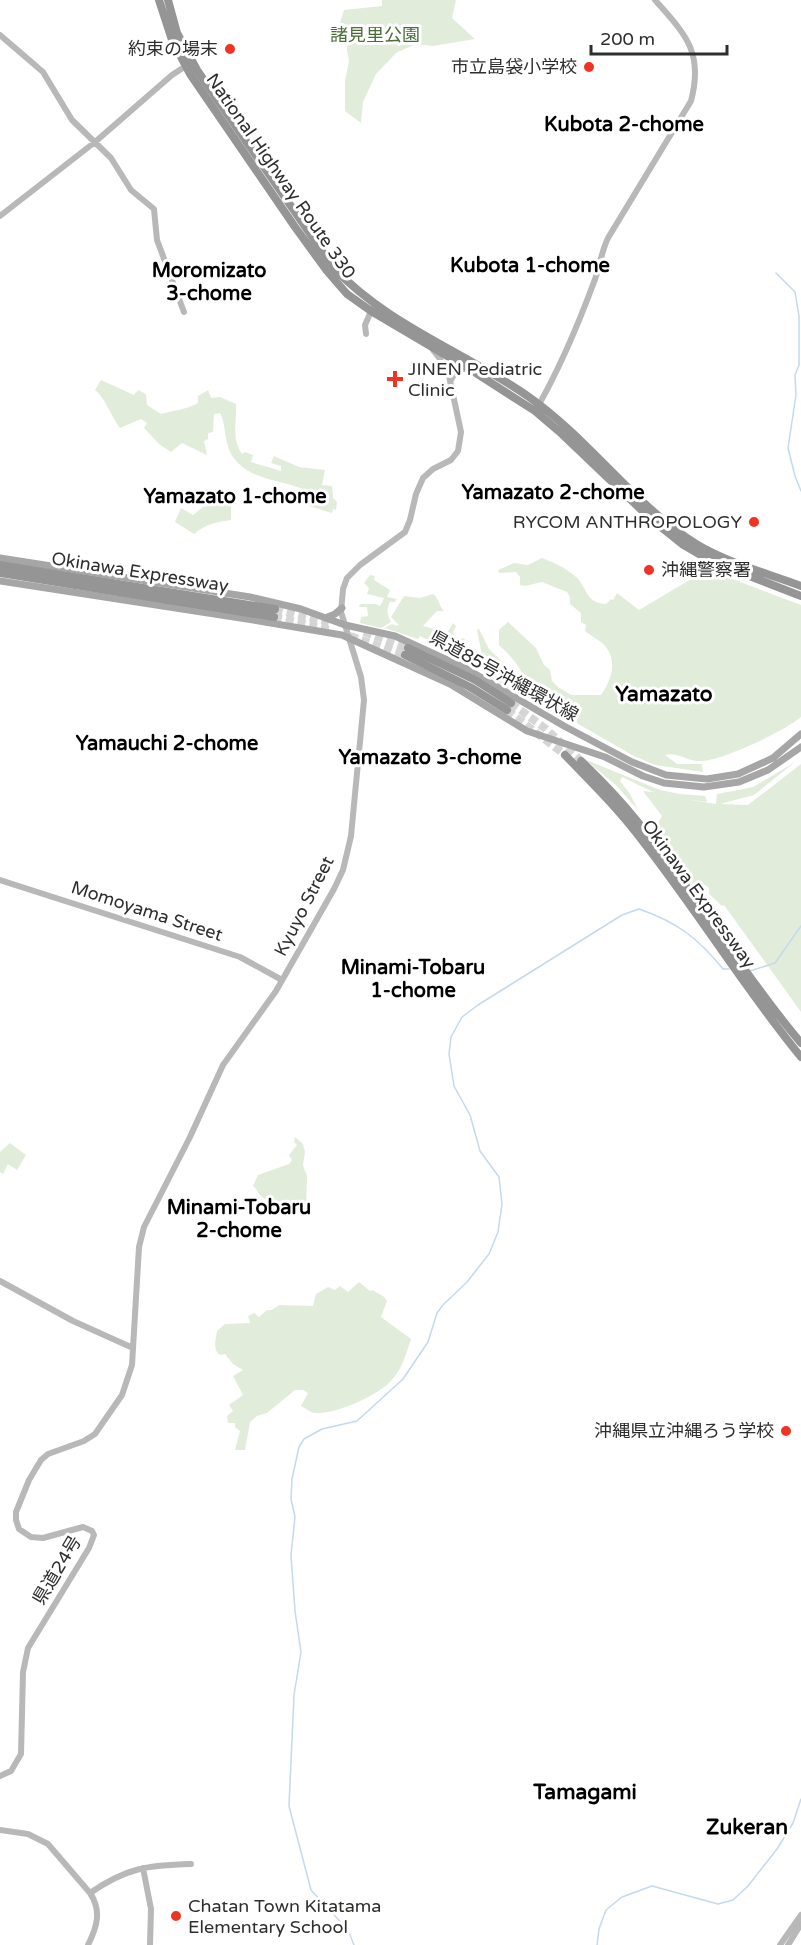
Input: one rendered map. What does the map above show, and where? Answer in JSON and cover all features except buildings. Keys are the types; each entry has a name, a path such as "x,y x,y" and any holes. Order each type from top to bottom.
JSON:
{"highway":[{"name":"National Highway Route 330","path":"159,0 172,40 327,271 347,294 454,355 537,408 652,520 682,544 711,561 801,596"},
{"name":"National Highway Route 330","path":"168,0 188,64"},
{"name":"National Highway Route 330","path":"372,308 430,346 454,355 471,370 567,426 661,519 693,542 721,556 801,586"},
{"name":"Okinawa Expressway","path":"0,565 274,613 0,573"},
{"path":"406,652 475,680 509,706"},
{"name":"Okinawa Expressway","path":"565,755 601,791 631,826 758,1003 801,1057"},
{"name":"Okinawa Expressway","path":"581,761 637,820 764,997 801,1043"}],"main road":[{"path":"537,408 580,321 596,277 601,253 608,238 691,101 696,69 692,49 676,22 655,0"},
{"path":"0,35 43,72 72,120 111,158 131,190 154,209 157,240 184,312"},
{"path":"0,216 95,142 188,64"},
{"path":"366,334 365,325 372,308"},
{"path":"430,346 440,359 450,384"},
{"name":"Kyuyo Street","path":"133,1348 139,1247 144,1227 190,1137 223,1065 243,1040 282,980 337,883 346,859 351,836 364,700 361,677 345,625 342,608 343,589 347,578 360,565 405,532 423,478 451,460 458,451 460,432 449,370 454,355"},
{"path":"450,384 457,369 471,370"},
{"name":"県道85号沖縄環状線","path":"0,558 232,594 286,605 345,625 395,636 480,675 552,719 642,767 666,775 707,779 738,774 768,761 801,734"},
{"name":"県道85号沖縄環状線","path":"0,581 333,633 349,638 450,684 527,731 596,754 664,783 704,787 739,782 768,770 801,747"},
{"path":"325,618 342,608"},
{"name":"Momoyama Street","path":"0,880 236,956 282,980"},
{"path":"0,1281 73,1321 133,1348"},
{"name":"県道24号","path":"0,1776 11,1771 21,1754 23,1672 28,1648 89,1548 94,1535 92,1531 83,1527 44,1538 32,1537 19,1529 16,1512 29,1480 41,1460 48,1454 90,1438 106,1420 126,1386 131,1371 133,1348"},
{"path":"0,1830 28,1834 48,1844 90,1893 98,1910 88,1945"},
{"path":"90,1893 114,1878 143,1868 191,1864"},
{"path":"143,1868 151,1909 150,1945"},
{"path":"780,1945 801,1915"},
{"path":"788,1945 801,1924"}],"green space":[{"name":"諸見里公園","path":"382,0 456,0 452,18 475,39 433,46 416,44 396,53 376,74 363,102 361,123 345,111 345,81 349,61 348,40 337,32 344,10 382,6"},
{"path":"101,380 134,395 138,390 146,394 147,405 161,414 198,403 198,396 208,390 211,398 220,397 236,404 236,436 242,454 245,452 253,455 251,462 281,471 281,466 271,463 274,456 299,467 325,470 322,485 332,486 333,498 337,502 336,510 333,509 332,513 309,506 317,497 296,487 262,477 241,466 230,452 220,413 214,414 213,432 208,433 208,439 204,441 207,455 182,443 171,452 160,445 144,428 147,423 141,419 120,428 102,397 95,390"},
{"path":"219,504 231,506 231,520 211,524 194,534 175,522 181,508 193,515 203,507"},
{"path":"542,558 572,574 580,581 590,598 599,603 606,604 611,599 613,600 617,593 639,610 693,578 701,567 801,605 801,717 767,738 720,757 697,761 665,755 677,764 702,764 703,772 655,765 632,755 549,707 526,689 517,664 499,645 499,630 508,622 536,648 544,665 550,670 552,681 571,695 601,695 608,684 612,664 605,646 585,631 586,625 581,622 581,613 570,604 567,592 542,582 520,585 520,577 516,572 499,573 498,570 514,563 528,565"},
{"path":"370,575 375,576 374,580 390,590 387,597 397,599 395,602 390,602 388,607 391,622 381,628 360,623 361,617 368,616 367,607 359,607 360,604 380,606 384,598 367,594 369,588 364,583"},
{"path":"433,594 444,611 437,611 423,626 438,628 447,633 453,623 456,626 453,632 455,637 465,639 451,643 450,652 446,651 442,645 439,646 420,636 418,639 385,628 392,624 399,625 391,617 404,596 420,598"},
{"path":"479,629 489,649 510,669 517,686 509,689 488,676 487,672 492,662 482,655 477,630"},
{"path":"584,759 660,790 705,796 707,802 684,799 716,804 717,794 753,787 795,762 754,795 720,804 748,805 801,764 801,1012 724,905 722,906 709,894 709,888 699,881 748,961 745,962 728,939 660,833 658,823 662,816 643,791 653,792 622,777 620,781 638,810 616,785"},
{"path":"295,1137 303,1144 305,1152 303,1165 307,1176 306,1208 269,1201 253,1186 258,1175 289,1164 292,1160 289,1155 297,1145 294,1142"},
{"path":"10,1143 26,1155 17,1170 8,1164 3,1174 0,1172 0,1152"},
{"path":"359,1282 370,1291 383,1296 387,1301 381,1317 411,1339 395,1376 376,1393 343,1408 322,1413 314,1413 301,1406 308,1393 295,1390 267,1413 257,1416 250,1422 245,1450 235,1450 240,1431 235,1427 235,1423 228,1423 227,1416 233,1411 229,1405 243,1395 233,1376 243,1370 233,1364 225,1354 220,1355 216,1350 217,1331 225,1324 250,1323 248,1316 254,1313 259,1317 267,1310 272,1310 279,1305 313,1306 316,1294 328,1287 335,1290 340,1286 348,1292"}],"waterway":[{"path":"776,273 795,292 799,316 799,365 795,375 796,395 788,448 801,491"},
{"path":"354,1945 348,1930 311,1890 289,1806 294,1695 301,1652 291,1555 295,1517 291,1499 292,1479 299,1447 304,1439 322,1429 357,1421 403,1379 428,1342 437,1313 467,1282 489,1254 498,1232 502,1204 499,1177 480,1151 470,1115 454,1086 449,1054 451,1037 462,1017 478,1005 622,915 639,909 686,932 705,948 723,969 729,969"},
{"path":"750,971 775,963 801,926"},
{"path":"597,1945 599,1929 606,1910 622,1897 652,1886 718,1904 733,1900 748,1886 777,1849 793,1823 801,1799"}],"tunnel":[{"path":"275,609 329,622"},
{"path":"274,617 330,630"},
{"path":"364,632 408,648"},
{"path":"350,636 405,655"},
{"path":"511,703 546,729 581,761"},
{"path":"507,710 565,755"}],"place":[{"name":"約束の場末","path":"230,49"},
{"name":"市立島袋小学校","path":"589,67"},
{"name":"JINEN Pediatric Clinic","path":"395,379"},
{"name":"RYCOM ANTHROPOLOGY","path":"754,522"},
{"name":"沖縄警察署","path":"649,570"},
{"name":"沖縄県立沖縄ろう学校","path":"786,1431"},
{"name":"Chatan Town Kitatama Elementary School","path":"176,1916"}],"district":[{"name":"Kubota 2-chome","path":"624,125"},
{"name":"Kubota 1-chome","path":"530,266"},
{"name":"Moromizato 3-chome","path":"209,282"},
{"name":"Yamazato 2-chome","path":"553,493"},
{"name":"Yamazato 1-chome","path":"235,497"},
{"name":"Yamazato","path":"664,694"},
{"name":"Yamauchi 2-chome","path":"167,744"},
{"name":"Yamazato 3-chome","path":"430,758"},
{"name":"Minami-Tobaru 1-chome","path":"413,980"},
{"name":"Minami-Tobaru 2-chome","path":"239,1220"},
{"name":"Tamagami","path":"585,1792"},
{"name":"Zukeran","path":"747,1827"}]}
